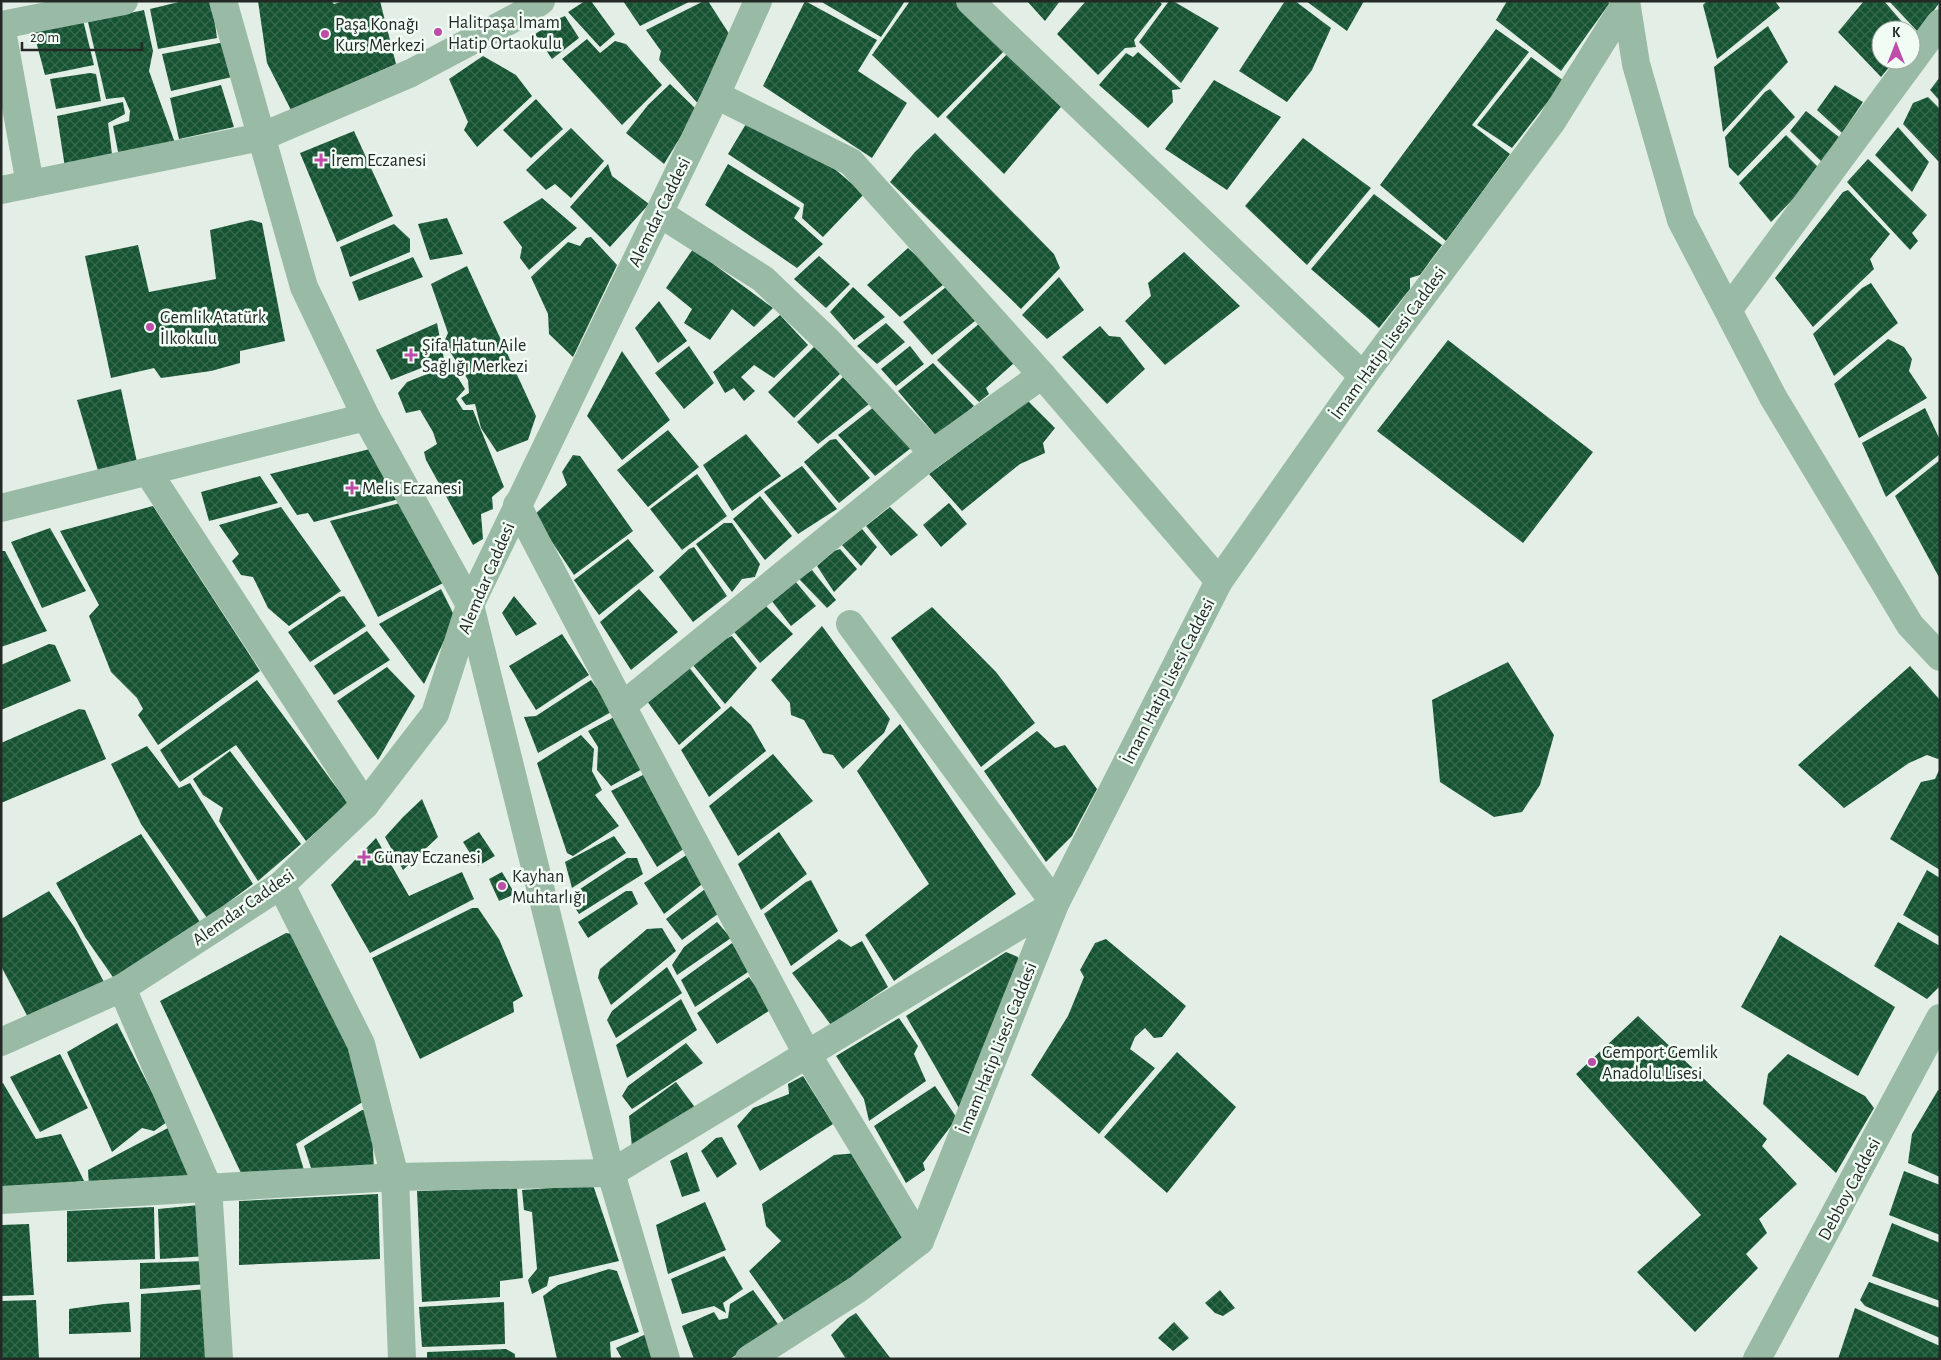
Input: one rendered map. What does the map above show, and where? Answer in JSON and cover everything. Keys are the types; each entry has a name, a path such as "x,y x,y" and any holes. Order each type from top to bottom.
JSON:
{"street":[{"path":"30,184 1,25 124,1"},
{"path":"223,1 304,288 366,417 470,605 611,1173 666,1359"},
{"path":"1,190 262,137 411,73 520,15 541,1"},
{"path":"970,1 1363,376"},
{"path":"1626,2 1636,64 1682,220 1773,397 1910,625 1940,657"},
{"name":"İmam Hatip Lisesi Caddesi","path":"749,1359 858,1289 920,1240 1055,904 1219,580 1363,376 1551,123 1626,2"},
{"name":"Alemdar Caddesi","path":"1,1042 122,988 281,885 365,804 435,714 470,605 716,95 752,4"},
{"path":"1729,309 1940,23"},
{"path":"716,95 851,162 1042,374 1219,580"},
{"path":"659,213 763,280 829,342 933,453"},
{"path":"622,706 933,453 1042,374"},
{"path":"1,508 366,417"},
{"path":"148,472 365,804"},
{"path":"517,505 807,1054 920,1240"},
{"path":"1,1200 394,1177 611,1173 1055,904 850,624"},
{"path":"281,885 361,1044 394,1177 402,1359"},
{"path":"122,988 208,1187 219,1359"},
{"name":"Debboy Caddesi","path":"1758,1359 1940,1018"}],"building":[{"path":"183,1 210,1 212,3 217,38 158,49 150,9"},
{"name":"Paşa Konağı Kurs Merkezi","path":"258,1 331,1 334,4 344,1 380,1 396,64 291,110 267,63"},
{"path":"585,1 591,1 615,34 600,47 568,12"},
{"path":"623,1 691,1 640,26"},
{"path":"704,1 708,1 737,46 701,107 659,60 661,51 646,30"},
{"path":"805,1 877,40 858,71 907,103 872,158 763,86"},
{"path":"820,1 905,1 881,37"},
{"path":"910,1 960,1 1009,46 938,118 872,55"},
{"path":"1027,1 1060,1 1045,21"},
{"path":"1086,1 1159,1 1162,4 1134,40 1136,47 1125,48 1098,75 1057,34"},
{"path":"1169,1 1173,1 1219,28 1181,83 1139,42"},
{"path":"1285,1 1295,1 1331,28 1312,70 1287,102 1239,71"},
{"path":"1306,1 1364,1 1347,31"},
{"path":"1507,1 1608,1 1609,4 1561,71 1496,20"},
{"path":"1707,1 1775,1 1780,8 1717,59 1703,5"},
{"path":"1864,1 1884,1 1900,20 1871,20 1871,67 1838,32"},
{"path":"1889,1 1940,1 1921,28 1921,20 1907,20"},
{"path":"144,10 153,51 149,71 175,143 120,162 113,126 129,121 130,111 124,97 106,99 88,22"},
{"path":"565,16 579,38 552,59 535,34"},
{"path":"83,20 94,65 45,75 33,30"},
{"path":"1768,26 1788,62 1723,132 1714,67"},
{"path":"1496,29 1529,52 1472,125 1510,154 1446,241 1380,185"},
{"path":"587,39 600,53 615,41 626,44 662,85 622,125 562,59"},
{"path":"225,42 232,77 171,91 162,54"},
{"path":"1012,49 1066,101 1004,174 946,117"},
{"path":"1138,52 1181,89 1172,90 1173,102 1148,128 1099,85 1126,53 1133,57"},
{"path":"483,56 516,75 532,96 477,147 464,130 468,122 449,79"},
{"path":"1531,57 1564,81 1512,148 1477,125"},
{"path":"1874,70 1887,70 1881,77"},
{"path":"90,73 96,74 101,101 56,109 50,79"},
{"path":"1940,77 1940,101 1930,90"},
{"path":"1214,80 1281,117 1227,190 1165,149"},
{"path":"670,84 697,110 664,164 626,133 648,105"},
{"path":"221,85 234,127 179,139 170,98"},
{"path":"1835,85 1863,102 1842,133 1817,110"},
{"path":"1770,89 1795,117 1738,176 1729,167 1725,137 1765,92"},
{"path":"1928,97 1940,109 1940,163 1903,124 1913,103"},
{"path":"536,99 563,129 531,158 503,130"},
{"path":"123,102 125,114 108,123 113,162 66,174 57,116"},
{"path":"1806,111 1844,141 1826,166 1790,131"},
{"path":"749,119 823,159 864,194 823,237 802,218 804,204 728,154"},
{"path":"1898,127 1929,162 1912,192 1875,155"},
{"path":"571,128 604,161 571,198 555,184 546,190 526,170"},
{"path":"354,131 393,216 337,242 300,153"},
{"path":"935,133 1054,254 1060,268 1021,309 890,182 915,152"},
{"path":"1786,135 1821,170 1771,222 1739,183"},
{"path":"1303,138 1371,188 1307,265 1245,206"},
{"path":"1868,159 1927,215 1912,233 1918,241 1910,250 1847,182"},
{"path":"608,164 612,176 649,204 610,247 570,207"},
{"path":"728,164 800,208 794,218 823,244 797,268 705,205"},
{"path":"1848,190 1890,234 1870,259 1874,269 1813,327 1775,278 1843,192"},
{"path":"1374,194 1442,245 1420,275 1410,278 1410,289 1379,328 1311,269"},
{"path":"542,198 577,228 529,270 520,258 522,247 503,222"},
{"path":"447,218 463,254 430,260 418,224"},
{"path":"251,220 262,223 285,341 240,351 240,363 211,371 161,378 154,368 111,378 85,256 138,245 149,292 216,279 210,230"},
{"path":"394,224 410,239 410,252 350,277 340,247"},
{"path":"591,237 617,265 573,357 549,334 548,314 531,277 568,242 580,246 586,238"},
{"path":"908,248 947,282 900,317 867,285"},
{"path":"693,249 773,308 754,327 732,309 710,340 684,323 692,309 666,288"},
{"path":"1184,252 1240,306 1165,365 1125,321 1151,296 1148,283"},
{"path":"819,256 850,284 826,308 794,279"},
{"path":"413,257 423,277 359,301 352,282"},
{"path":"467,266 536,416 528,440 497,452 481,428 475,404 466,405 461,398 469,393 468,380 444,342 448,333 431,284"},
{"path":"1059,277 1084,310 1047,339 1022,315"},
{"path":"1871,283 1898,323 1834,376 1813,334 1862,288"},
{"path":"853,287 885,317 854,340 830,312"},
{"path":"946,287 980,317 932,355 903,322"},
{"path":"659,301 687,341 658,363 635,328"},
{"path":"780,315 808,345 774,378 754,365 741,377 755,391 744,401 734,388 725,393 713,372"},
{"path":"981,322 1014,363 986,388 989,394 979,402 937,360"},
{"name":"Şifa Hatun Aile Sağlığı Merkezi","path":"437,323 444,359 391,380 376,350"},
{"path":"886,323 905,342 877,364 857,346"},
{"path":"1100,326 1109,336 1120,337 1145,369 1107,404 1062,357"},
{"path":"1888,339 1904,347 1912,359 1909,371 1927,398 1859,438 1834,384"},
{"path":"1448,340 1593,452 1523,543 1377,431"},
{"path":"816,345 843,371 794,418 768,392"},
{"path":"689,346 714,383 684,409 655,373"},
{"path":"910,346 924,364 896,386 881,369"},
{"path":"622,351 670,420 622,460 587,416"},
{"path":"933,363 974,406 937,437 898,391"},
{"path":"450,365 465,389 456,399 463,410 473,410 504,487 492,497 493,509 481,514 483,539 473,545 426,460 424,452 437,444 433,432 420,410 406,413 398,393 407,382"},
{"path":"843,377 869,404 818,444 797,422"},
{"path":"121,389 137,462 99,474 77,400"},
{"path":"1028,401 1055,428 1043,443 1045,453 1020,464 962,511 929,474"},
{"path":"875,406 911,448 875,476 838,435"},
{"path":"1925,408 1940,440 1940,454 1886,497 1862,443"},
{"path":"668,430 699,467 648,507 617,470"},
{"path":"746,434 781,476 732,511 703,465"},
{"path":"836,439 870,478 839,503 804,462 830,440"},
{"path":"374,448 399,499 314,522 308,513 297,515 270,474"},
{"path":"573,455 580,456 633,531 574,575 534,515 567,485 562,472"},
{"path":"1940,460 1940,579 1895,496"},
{"path":"802,466 837,509 798,534 764,492"},
{"path":"697,474 727,516 682,550 650,509"},
{"path":"260,476 278,503 209,521 201,492"},
{"path":"760,496 792,536 765,560 733,519"},
{"path":"400,503 445,582 378,617 330,521"},
{"path":"949,503 967,524 941,547 923,525"},
{"path":"153,506 260,671 158,745 138,715 143,709 137,698 111,672 89,616 99,605 60,531"},
{"path":"281,507 341,591 289,626 268,608 253,577 241,575 232,561 239,554 219,525"},
{"path":"890,507 918,535 891,556 866,526"},
{"path":"724,523 732,523 760,564 755,577 742,579 732,592 696,544"},
{"path":"50,528 86,591 42,608 11,542"},
{"path":"862,529 877,547 861,566 842,545"},
{"path":"628,539 654,571 599,615 574,580"},
{"path":"694,547 727,596 693,622 659,577 689,549"},
{"path":"840,549 857,569 834,592 817,566 834,551"},
{"path":"1,551 5,551 47,631 1,647"},
{"path":"812,570 836,600 827,608 799,579"},
{"path":"795,581 816,606 791,626 771,600"},
{"path":"441,589 455,617 424,684 379,624"},
{"path":"639,589 678,632 631,670 600,622"},
{"path":"344,596 366,626 310,662 288,632 339,597"},
{"path":"514,596 537,624 516,636 502,613"},
{"path":"762,602 793,634 760,663 731,628"},
{"path":"932,607 996,672 1035,723 981,767 891,638"},
{"path":"822,626 890,719 884,733 843,769 833,755 823,753 804,720 791,715 790,703 771,680"},
{"path":"367,631 390,660 334,695 314,666"},
{"path":"562,634 589,675 536,710 509,666"},
{"path":"732,636 757,668 725,704 692,664 716,643"},
{"path":"49,644 55,645 71,681 1,710 1,665"},
{"path":"1508,662 1554,735 1540,785 1522,812 1494,817 1440,782 1432,700"},
{"path":"688,666 721,708 679,745 647,701"},
{"path":"1910,666 1940,700 1940,757 1938,759 1927,755 1909,763 1844,808 1798,765"},
{"path":"387,667 415,696 378,760 337,701"},
{"path":"257,680 348,803 306,841 236,745 180,782 160,750"},
{"path":"591,680 613,711 538,753 524,717 536,716"},
{"path":"731,706 751,725 766,751 709,797 681,750"},
{"path":"79,709 85,710 106,759 1,803 1,743"},
{"path":"614,717 646,767 611,786 597,770 598,747 588,731"},
{"path":"900,724 1016,894 894,981 865,935 929,884 857,771"},
{"path":"1037,731 1055,748 1065,745 1097,789 1072,836 1046,862 984,771"},
{"path":"581,735 594,749 592,771 602,790 595,795 619,826 573,856 567,853 537,763"},
{"path":"147,746 179,788 190,783 253,884 207,918 141,824 111,764"},
{"path":"230,751 301,844 258,881 219,821 223,808 203,795 193,779"},
{"path":"773,754 813,801 738,856 709,806"},
{"path":"1940,768 1940,870 1890,839 1921,782 1935,779"},
{"path":"645,774 688,846 657,867 611,791"},
{"path":"422,799 438,837 403,870 385,837"},
{"path":"479,832 495,856 478,866 463,842"},
{"path":"779,832 807,874 761,910 738,864"},
{"path":"141,834 204,928 115,980 85,937 56,883"},
{"path":"614,836 626,853 572,888 565,862"},
{"path":"376,838 409,896 462,872 474,899 370,953 331,885"},
{"path":"691,852 706,881 664,914 644,883"},
{"path":"627,858 637,858 643,874 579,914 572,903 577,891"},
{"path":"1927,870 1940,878 1940,937 1903,915"},
{"name":"Kayhan Muhtarlığı","path":"502,872 515,894 499,901 489,879"},
{"path":"811,880 838,931 791,966 764,914"},
{"path":"709,886 722,911 682,940 666,919"},
{"path":"49,891 75,928 104,982 31,1023 1,966 1,919"},
{"path":"626,891 632,891 638,904 588,938 578,922"},
{"path":"472,908 478,908 499,939 523,996 513,1002 514,1012 420,1059 372,958"},
{"path":"717,922 731,938 677,975 672,965 684,947"},
{"path":"1898,922 1940,946 1940,986 1927,999 1874,966"},
{"path":"662,928 676,951 611,1005 598,978 600,969 647,929"},
{"path":"286,933 293,934 372,1096 296,1144 304,1170 241,1173 160,1001"},
{"path":"1780,935 1895,1007 1858,1076 1741,1007"},
{"path":"839,939 851,947 862,941 888,987 831,1025 792,973"},
{"path":"1106,939 1186,1006 1162,1037 1154,1038 1145,1028 1135,1037 1130,1049 1155,1068 1099,1134 1031,1075 1068,1016 1084,977 1080,970 1095,943"},
{"path":"732,943 751,970 695,1007 681,980"},
{"path":"1006,952 1018,957 1018,966 959,1108 906,1016"},
{"path":"667,967 682,993 616,1038 607,1020 612,1011"},
{"path":"749,977 772,1009 717,1044 697,1013"},
{"path":"681,999 697,1030 627,1078 616,1045"},
{"path":"1638,1016 1767,1139 1762,1146 1797,1184 1759,1219 1767,1233 1746,1254 1758,1268 1695,1332 1637,1272 1701,1215 1576,1074"},
{"path":"899,1018 918,1046 914,1054 926,1081 869,1121 864,1099 836,1056"},
{"path":"117,1023 167,1122 154,1131 142,1128 112,1152 67,1052"},
{"path":"686,1043 703,1063 632,1109 622,1096 628,1086"},
{"path":"1177,1052 1236,1107 1167,1193 1104,1137"},
{"path":"60,1054 88,1108 40,1132 10,1077"},
{"path":"1788,1054 1865,1096 1874,1108 1836,1173 1763,1104 1768,1074"},
{"path":"803,1076 833,1124 760,1171 737,1126 753,1108 789,1094 788,1084"},
{"path":"676,1082 697,1110 632,1148 629,1116"},
{"path":"3,1083 36,1139 61,1134 84,1181 1,1190 1,1084"},
{"path":"935,1086 957,1118 923,1163 925,1170 906,1183 874,1126"},
{"path":"1938,1090 1940,1091 1940,1177 1908,1163 1912,1134"},
{"path":"362,1110 371,1112 374,1169 312,1171 304,1146"},
{"path":"168,1128 191,1177 89,1186 88,1170"},
{"path":"722,1137 737,1164 717,1178 701,1151 716,1138"},
{"path":"687,1152 700,1191 682,1197 670,1161"},
{"path":"857,1153 905,1239 788,1326 749,1271 781,1241 766,1226 762,1204 834,1155"},
{"path":"1904,1171 1940,1185 1940,1235 1889,1215"},
{"path":"593,1185 619,1261 549,1277 547,1286 532,1294 528,1280 537,1269 532,1212 524,1210 522,1190"},
{"path":"517,1188 523,1278 500,1281 500,1297 422,1302 417,1191"},
{"path":"378,1194 380,1259 239,1265 239,1201"},
{"path":"705,1202 726,1250 668,1274 656,1225"},
{"path":"199,1205 208,1256 160,1259 158,1209"},
{"path":"154,1207 155,1259 67,1262 67,1211"},
{"path":"1892,1223 1940,1243 1940,1301 1872,1276"},
{"path":"29,1224 34,1295 1,1296 1,1225"},
{"path":"724,1256 743,1289 723,1303 726,1313 714,1306 682,1314 671,1279"},
{"path":"208,1261 208,1284 140,1289 140,1263"},
{"path":"609,1269 617,1271 639,1332 610,1342 611,1359 557,1359 543,1296 558,1285"},
{"path":"1869,1282 1940,1308 1940,1338 1865,1306 1860,1300"},
{"path":"208,1289 210,1359 140,1359 141,1294"},
{"path":"753,1290 783,1331 729,1359 694,1359 682,1326 714,1312 719,1320 728,1318 730,1304"},
{"path":"1220,1290 1235,1308 1223,1316 1215,1313 1205,1303"},
{"path":"36,1300 39,1359 1,1359 1,1301"},
{"path":"129,1302 131,1332 69,1334 69,1309"},
{"path":"504,1302 505,1344 422,1347 419,1307"},
{"path":"1855,1308 1940,1346 1940,1359 1838,1359"},
{"path":"856,1313 891,1359 846,1359 831,1335 848,1318"},
{"path":"1174,1322 1189,1338 1173,1351 1158,1338"},
{"path":"646,1334 656,1359 622,1359 616,1348"},
{"path":"506,1349 515,1354 515,1359 427,1359 427,1352"}],"place":[{"name":"Halitpaşa İmam Hatip Ortaokulu","path":"438,32"},
{"name":"Paşa Konağı Kurs Merkezi","path":"325,34"},
{"name":"İrem Eczanesi","path":"321,160"},
{"name":"Gemlik Atatürk İlkokulu","path":"150,327"},
{"name":"Şifa Hatun Aile Sağlığı Merkezi","path":"411,355"},
{"name":"Melis Eczanesi","path":"352,488"},
{"name":"Günay Eczanesi","path":"364,857"},
{"name":"Kayhan Muhtarlığı","path":"502,886"},
{"name":"Gemport Gemlik Anadolu Lisesi","path":"1592,1062"}]}
